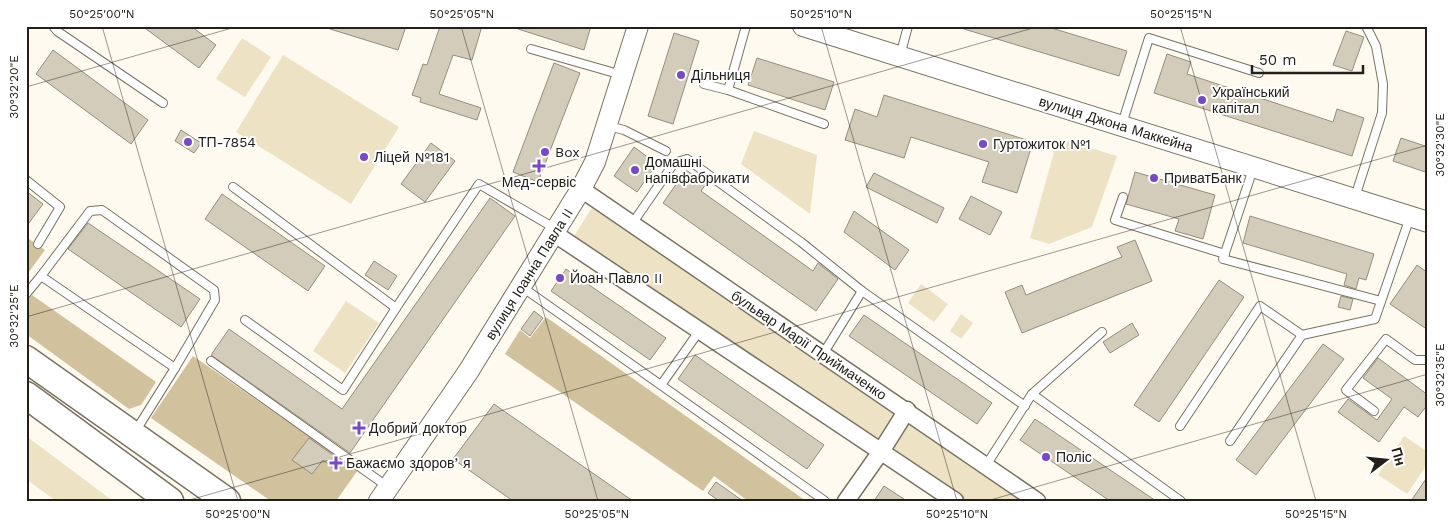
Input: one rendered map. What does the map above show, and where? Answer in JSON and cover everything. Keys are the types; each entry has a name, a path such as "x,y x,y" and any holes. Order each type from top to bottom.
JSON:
{"highway":[{"path":"26,359 227,501"},
{"path":"26,396 170,501"}],"street":[{"name":"вулиця Іоанна Павла II","path":"384,494 468,372 581,190 595,162 608,126 638,26"},
{"name":"вулиця Джона Маккейна","path":"803,26 1419,219"},
{"name":"бульвар Марії Приймаченко","path":"581,190 907,410 985,467 1036,501"},
{"path":"556,232 955,501"},
{"path":"846,501 882,450 907,410"}],"lane":[{"path":"53,26 57,32 163,103"},
{"path":"728,90 746,26"},
{"path":"900,56 908,26"},
{"path":"1354,199 1382,113 1383,84 1376,46 1366,26"},
{"path":"1121,126 1149,38 1259,73"},
{"path":"531,48 624,75"},
{"path":"704,84 728,90 824,124"},
{"path":"608,126 624,130 666,151"},
{"path":"632,224 674,163 688,159 801,242 862,291 1025,406"},
{"path":"1254,167 1223,259 1382,301"},
{"path":"26,180 60,207 38,244"},
{"path":"246,320 343,390 479,184 556,232"},
{"path":"233,187 396,308"},
{"path":"1123,197 1116,220 1225,254"},
{"path":"26,294 90,211 102,210 214,290 214,300 175,368 132,435"},
{"path":"1230,441 1302,335 1375,319 1419,219"},
{"path":"41,276 175,368"},
{"path":"522,287 826,501"},
{"path":"823,354 862,291"},
{"path":"1180,426 1260,306 1302,335"},
{"path":"661,386 700,330"},
{"path":"985,467 1032,394 1102,332"},
{"path":"1374,411 1346,390 1386,339 1415,360 1428,360"},
{"path":"210,361 384,494"},
{"path":"1032,394 1181,501"}],"shaded area":[{"path":"242,38 271,57 245,97 216,79"},
{"path":"283,55 399,127 351,204 236,132"},
{"path":"754,131 817,155 810,214 741,164"},
{"path":"1058,138 1117,156 1092,227 1049,244 1030,238"},
{"path":"597,200 1037,501 955,501 569,244"},
{"path":"26,237 45,250 26,276"},
{"path":"921,284 948,304 934,322 908,303"},
{"path":"32,295 156,382 141,405 129,409 26,334 26,301"},
{"path":"346,301 379,323 345,373 313,351"},
{"path":"961,314 973,323 961,339 950,331"},
{"path":"546,317 806,501 748,501 714,476 703,491 505,354 520,330 530,338"},
{"path":"193,356 358,470 336,501 271,501 151,418"},
{"path":"26,436 113,501 56,501 26,479"},
{"path":"1404,436 1428,452 1428,463 1407,494 1378,475"}],"building":[{"path":"142,26 191,26 216,45 199,68"},
{"path":"331,26 406,26 398,50 330,29"},
{"path":"440,26 482,26 472,60 453,55 439,94 481,108 477,120 420,102 421,98 412,95 423,64 427,65"},
{"path":"518,26 591,26 584,50 518,29"},
{"path":"965,26 1045,26 1127,51 1119,76 964,29"},
{"path":"1346,31 1364,37 1352,71 1333,65"},
{"path":"674,33 699,41 673,124 648,116"},
{"path":"53,50 148,120 131,144 36,74"},
{"path":"1167,54 1191,62 1187,74 1333,122 1337,109 1364,118 1352,156 1154,93"},
{"path":"757,58 834,82 825,110 748,85"},
{"path":"554,63 580,73 538,182 513,172"},
{"name":"Гуртожиток №1","path":"884,95 1033,142 1017,193 982,182 989,162 911,137 904,158 845,140 855,109 877,117"},
{"name":"ТП-7854","path":"181,130 201,143 194,153 175,141"},
{"path":"1401,138 1428,147 1428,173 1393,161"},
{"path":"431,143 455,161 425,202 401,184"},
{"name":"Домашні напівфабрикати","path":"634,147 657,164 637,192 614,176"},
{"path":"686,170 706,184 701,191 813,271 818,263 838,279 816,311 663,203"},
{"path":"1135,172 1215,195 1203,239 1175,231 1179,219 1126,204"},
{"path":"874,173 944,208 937,223 866,187"},
{"path":"26,191 43,204 26,227"},
{"path":"222,194 325,266 308,291 205,219"},
{"path":"971,196 1002,212 990,235 959,219"},
{"path":"490,198 515,216 350,453 211,355 229,329 342,409"},
{"path":"854,211 909,250 895,270 844,232"},
{"path":"1250,216 1374,254 1366,280 1359,278 1356,289 1344,285 1347,274 1243,243"},
{"path":"88,223 200,299 181,327 68,249"},
{"path":"1135,240 1152,281 1022,333 1005,292 1022,285 1026,295 1122,257 1117,247"},
{"path":"374,261 397,276 388,290 365,275"},
{"path":"1417,265 1428,273 1428,330 1390,304"},
{"path":"566,269 666,338 650,360 551,291"},
{"path":"1219,280 1244,297 1159,422 1134,405"},
{"path":"1341,296 1353,299 1350,310 1338,307"},
{"path":"534,311 543,318 530,336 521,329"},
{"path":"864,315 992,403 977,424 849,336"},
{"path":"1132,323 1139,335 1110,353 1103,342"},
{"path":"1323,344 1344,359 1256,475 1236,460"},
{"path":"695,355 824,445 807,469 678,379"},
{"path":"1378,358 1428,395 1428,404 1418,417 1404,407 1379,442 1338,412 1348,399 1377,420 1392,399 1363,378"},
{"path":"494,404 633,501 513,501 453,459"},
{"path":"1035,419 1156,501 1110,501 1020,440"},
{"path":"309,438 343,462 337,471 323,460 312,474 292,460"},
{"path":"1428,476 1428,501 1411,501"},
{"path":"716,482 743,501 719,501 708,493"},
{"path":"884,486 907,501 874,501"}],"place":[{"name":"Дільниця","path":"681,75"},
{"name":"Український капітал","path":"1202,100"},
{"name":"ТП-7854","path":"188,142"},
{"name":"Гуртожиток №1","path":"983,144"},
{"name":"Box","path":"545,152"},
{"name":"Ліцей №181","path":"364,157"},
{"name":"Мед-сервіс","path":"539,166"},
{"name":"Домашні напівфабрикати","path":"635,170"},
{"name":"ПриватБанк","path":"1154,178"},
{"name":"Йоан Павло II","path":"560,278"},
{"name":"Добрий доктор","path":"359,428"},
{"name":"Поліс","path":"1046,457"},
{"name":"Бажаємо здоровʼя","path":"336,463"}]}
